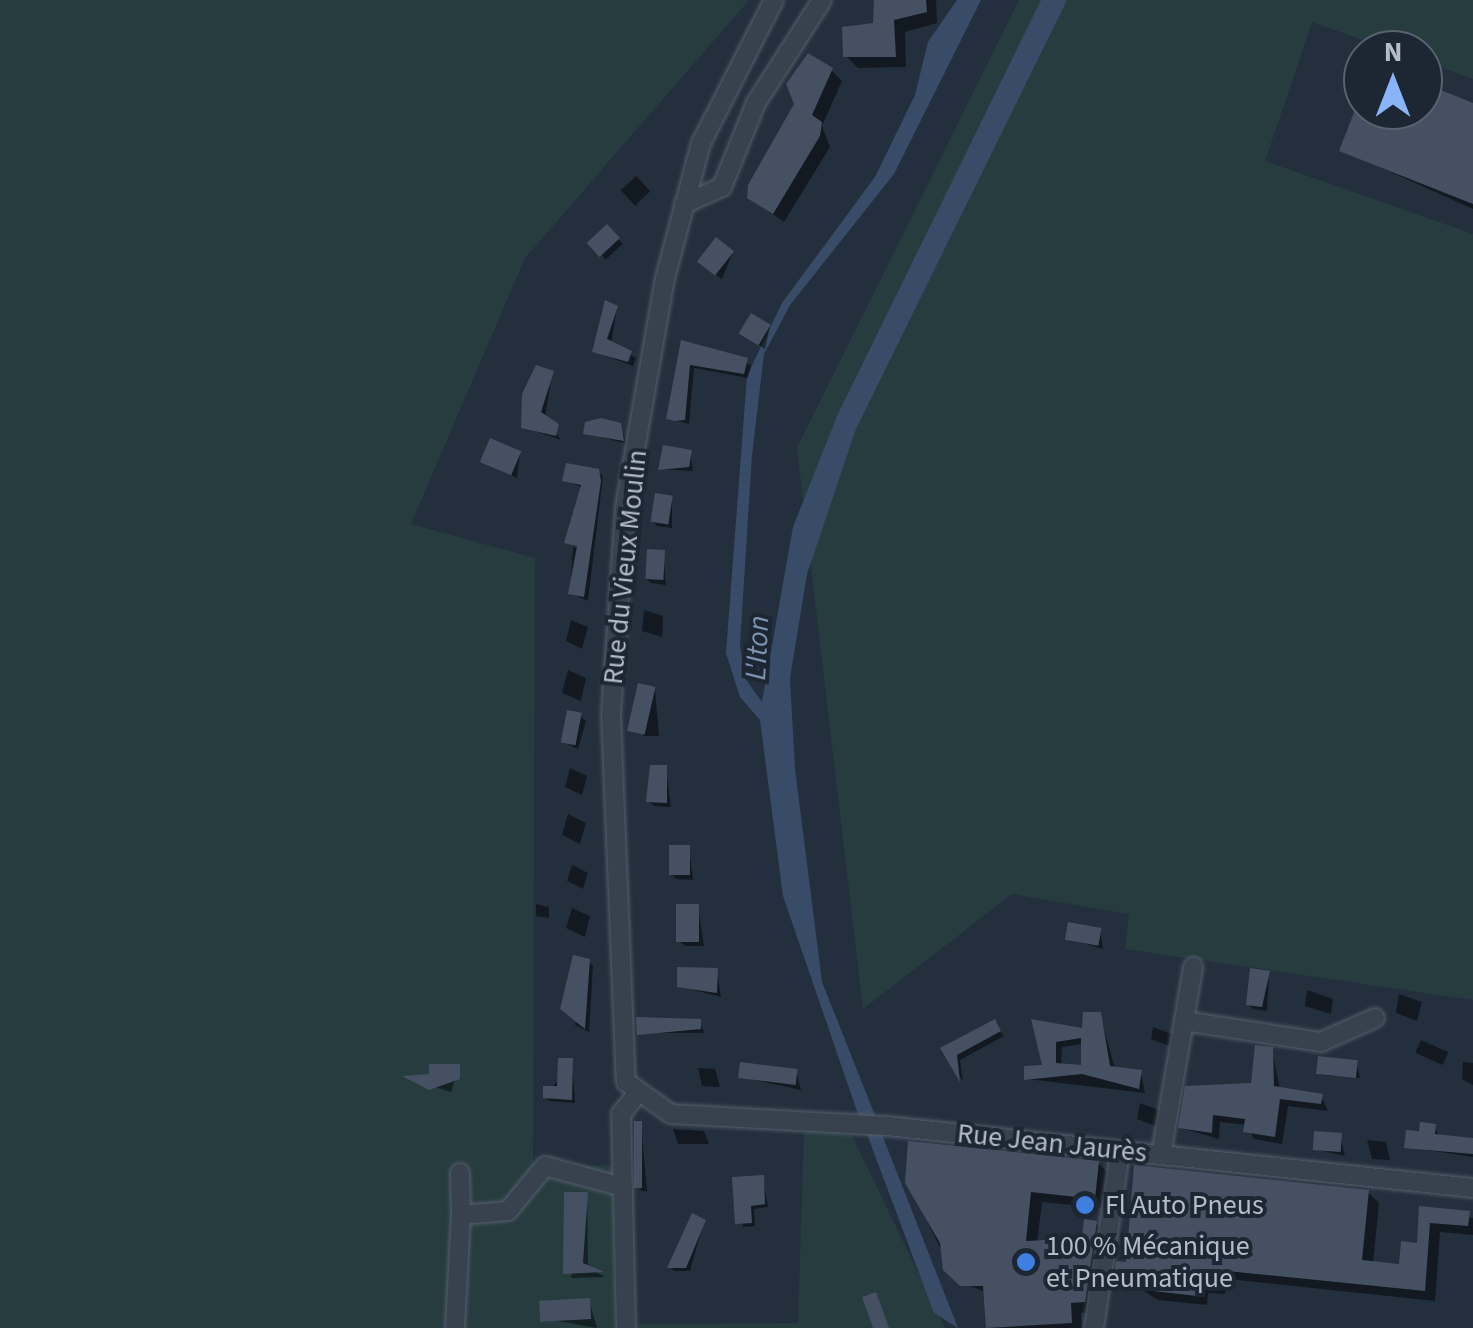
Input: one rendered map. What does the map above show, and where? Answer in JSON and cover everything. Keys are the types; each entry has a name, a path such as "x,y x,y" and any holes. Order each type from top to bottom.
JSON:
{"street":[{"name":"Rue du Vieux Moulin","path":"635,1097 621,1044 616,608 624,508 684,204 723,92 774,0"},
{"path":"684,204 722,188 756,103 822,0"},
{"path":"1161,1155 1192,967"},
{"path":"1184,1021 1321,1042 1375,1018"},
{"path":"626,1328 621,1114 635,1097"},
{"name":"Rue Jean Jaurès","path":"635,1097 670,1114 887,1126 1473,1188"},
{"path":"1094,1328 1120,1151"},
{"path":"461,1215 508,1211 545,1166 623,1186"},
{"path":"455,1328 460,1174"}],"green space":[{"path":"0,0 749,0 525,258 411,524 535,558 533,1168 612,1165 615,1324 798,1323 804,1128 852,1136 945,1328 0,1328"},
{"path":"1019,0 1473,0 1473,79 1443,68 1443,30 1343,33 1312,22 1265,161 1473,234 1473,1000 1125,949 1129,914 1012,894 863,1009 797,448"}],"water":[{"path":"957,0 981,0 894,174 790,305 764,354 752,455 740,644 744,677 762,702 793,527 837,416 1041,0 1067,0 856,429 807,574 790,678 795,769 822,982 876,1118 859,1117 783,896 760,720 740,697 726,653 747,376 782,303 875,177 915,95 928,42"},
{"path":"864,1126 879,1127 958,1328 934,1313"}],"building":[{"path":"874,0 926,0 927,12 894,20 896,57 843,57 842,27 873,23"},
{"path":"808,53 833,68 812,115 822,122 820,136 773,214 747,198 748,185 794,104 786,84"},
{"path":"1443,91 1473,103 1473,204 1339,151 1347,130 1443,130"},
{"path":"607,224 620,238 599,257 587,243"},
{"path":"716,237 734,251 715,276 697,261"},
{"path":"605,300 618,306 607,339 632,351 628,362 592,352"},
{"path":"751,313 771,325 758,345 739,334"},
{"path":"681,340 748,358 744,374 690,365 685,420 674,421 666,419"},
{"path":"536,365 554,371 541,412 559,424 556,436 521,428 522,394"},
{"path":"601,418 621,423 624,441 583,434 585,422"},
{"path":"490,438 521,451 511,475 480,462"},
{"path":"663,445 692,450 689,467 658,470"},
{"path":"566,463 599,469 601,481 584,597 568,594 577,546 564,543 581,485 562,481"},
{"path":"655,493 673,496 668,524 650,522"},
{"path":"647,549 665,550 663,580 645,579"},
{"path":"638,683 656,687 645,735 627,731"},
{"path":"567,710 582,713 575,745 561,742"},
{"path":"650,765 667,765 667,803 646,802"},
{"path":"669,845 690,845 690,875 669,875"},
{"path":"676,904 699,904 699,942 676,942"},
{"path":"1068,922 1101,928 1098,946 1065,940"},
{"path":"573,955 590,959 585,1029 560,1009"},
{"path":"677,967 718,968 717,993 677,987"},
{"path":"1250,968 1270,971 1262,1007 1246,1005"},
{"path":"1083,1012 1101,1012 1110,1066 1142,1070 1139,1089 1082,1074 1024,1080 1024,1066 1042,1065 1031,1019 1082,1028","holes":["1081,1038 1081,1065 1056,1063 1056,1042"]},
{"path":"636,1017 701,1019 701,1029 637,1035"},
{"path":"995,1019 1001,1031 957,1055 960,1082 940,1048"},
{"path":"1255,1045 1273,1047 1274,1086 1323,1094 1321,1104 1280,1099 1275,1137 1243,1132 1245,1119 1213,1115 1212,1133 1178,1128 1185,1086 1251,1083"},
{"path":"1318,1056 1358,1060 1356,1078 1316,1074"},
{"path":"558,1058 573,1058 572,1100 543,1098 543,1086 557,1086"},
{"path":"740,1062 798,1069 796,1085 738,1078"},
{"path":"429,1064 460,1064 460,1079 429,1090 402,1076 429,1074"},
{"path":"634,1121 642,1121 642,1188 634,1188"},
{"path":"1420,1122 1436,1124 1435,1134 1473,1138 1473,1154 1404,1148 1406,1130 1419,1131"},
{"path":"1314,1131 1342,1133 1341,1152 1313,1150"},
{"path":"908,1141 1099,1161 1095,1199 1031,1192 1026,1241 1082,1238 1084,1219 1097,1221 1085,1302 1071,1303 1072,1323 986,1328 983,1286 960,1286 943,1270 940,1243 905,1183"},
{"path":"1134,1165 1369,1190 1362,1260 1399,1264 1401,1241 1417,1243 1419,1206 1470,1211 1468,1226 1430,1223 1425,1291 1217,1270 1215,1285 1198,1283 1197,1296 1144,1290 1145,1277 1114,1275 1116,1261 1126,1262"},
{"path":"764,1175 765,1204 751,1206 752,1223 735,1224 732,1177"},
{"path":"564,1192 588,1192 583,1263 604,1272 563,1274"},
{"path":"692,1213 706,1220 686,1268 667,1268"},
{"path":"876,1292 889,1328 873,1328 862,1297"},
{"path":"590,1298 591,1319 540,1322 539,1301"}],"place":[{"name":"Fl Auto Pneus","path":"1085,1205"},
{"name":"100 % Mécanique et Pneumatique","path":"1026,1262"}],"water label":[{"name":"L'Iton","path":"758,648"}]}
